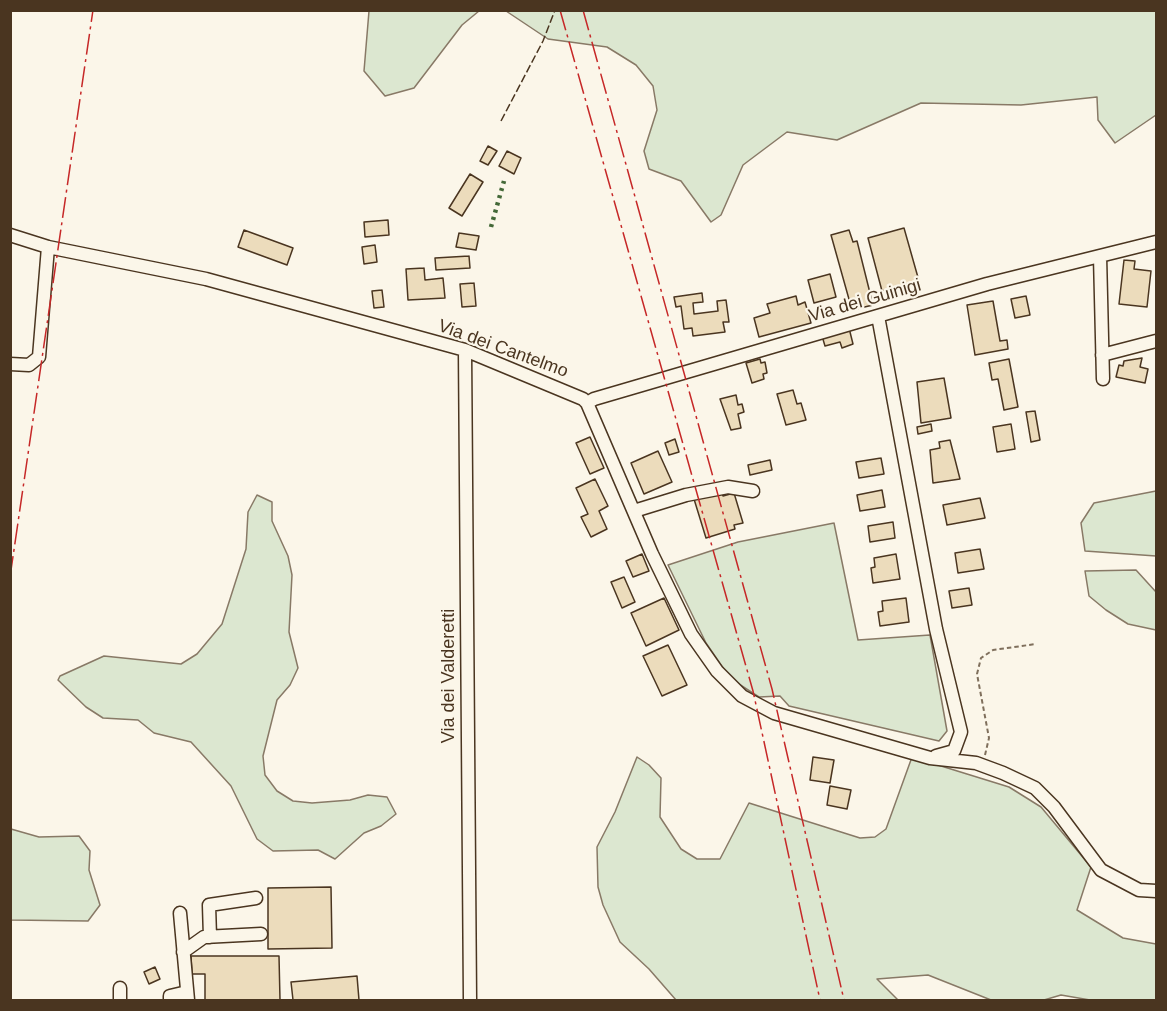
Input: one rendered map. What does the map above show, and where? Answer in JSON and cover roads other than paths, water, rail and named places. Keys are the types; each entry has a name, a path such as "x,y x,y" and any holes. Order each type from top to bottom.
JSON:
{"street":[{"name":"Via dei Cantelmo","path":"10,235 48,247 206,279 465,350 528,374 588,403"},
{"name":"Via dei Guinigi","path":"588,403 594,399 878,316 1156,242"},
{"path":"10,364 29,365 39,357 48,247"},
{"path":"1100,256 1103,379"},
{"path":"878,316 936,629 961,732 958,746 954,751 930,758"},
{"path":"1102,355 1156,341"},
{"name":"Via dei Valderetti","path":"465,350 470,1000"},
{"path":"588,403 652,554 698,646 717,671 742,696 774,713 930,758 976,762 1035,789 1054,807 1101,870 1139,890 1156,891"},
{"path":"634,511 728,486 753,491"},
{"path":"210,937 209,905 256,898"},
{"path":"170,1000 170,996 187,996 180,914"},
{"path":"183,952 204,938 261,934"}]}
